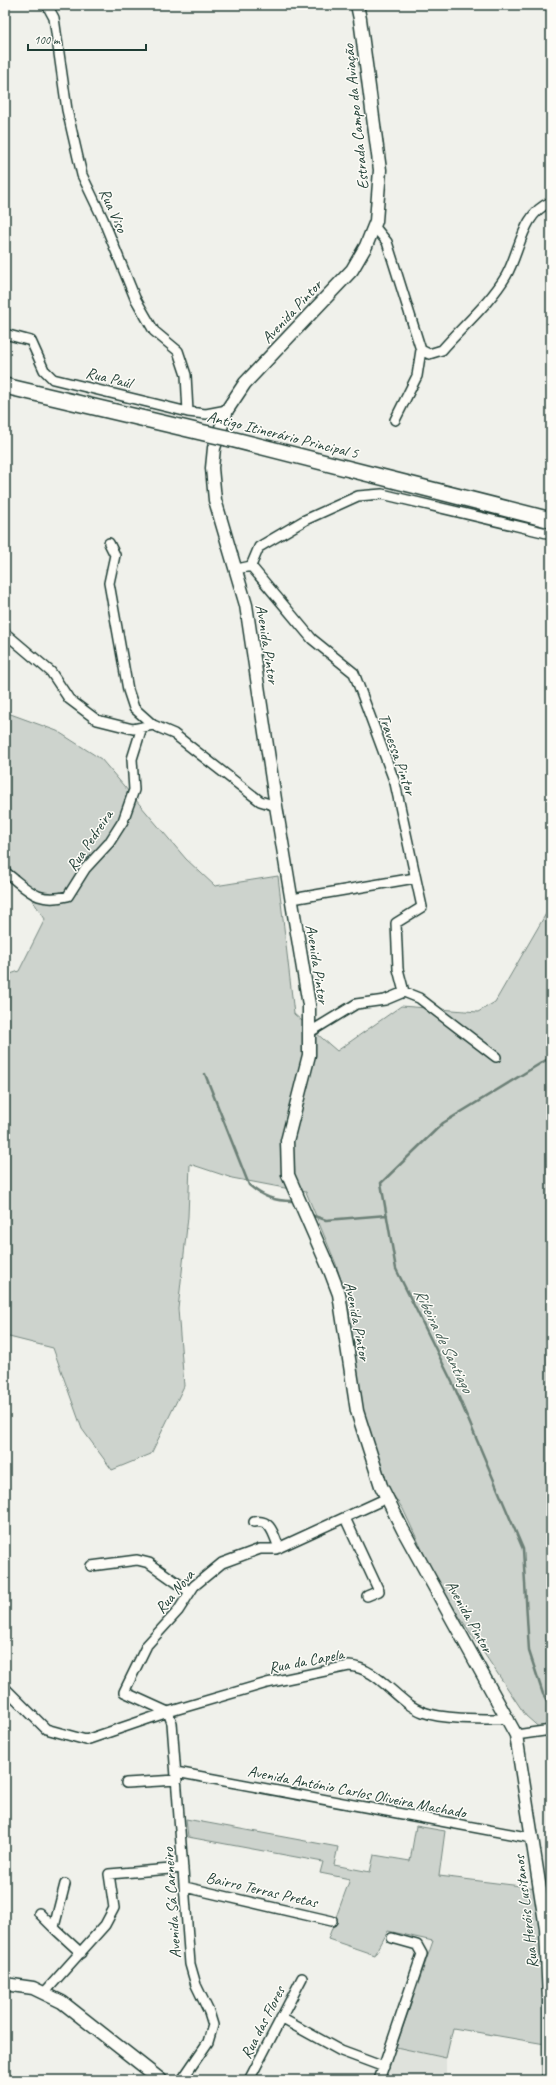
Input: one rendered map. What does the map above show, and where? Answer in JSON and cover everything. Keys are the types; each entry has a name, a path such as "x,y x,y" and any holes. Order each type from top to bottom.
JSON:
{"highway":[{"name":"Antigo Itinerário Principal 5","path":"5,386 227,438 551,520"}],"street":[{"name":"Rua Viso","path":"47,5 54,18 67,110 82,175 103,219 135,298 154,331 178,351 186,375 188,412"},
{"name":"Estrada Campo da Aviação","path":"357,5 380,170 378,207 374,226"},
{"path":"421,350 429,354 442,350 495,292 507,275 531,217 544,204 551,202"},
{"path":"374,226 387,242 421,350 417,376 395,420"},
{"name":"Avenida Pintor","path":"374,226 366,246 352,270 245,383 227,410 214,448 212,468 215,500 237,569 246,605 276,806 309,1005 310,1032 307,1067 294,1107 287,1141 288,1175 339,1294 357,1411 387,1498 402,1530 509,1719"},
{"name":"Rua Paúl","path":"5,334 31,342 44,370 53,379 188,412 206,414 227,410"},
{"path":"237,569 251,566 259,547 305,520 358,496 382,494 551,534"},
{"path":"109,543 115,556 109,583 128,690 134,708 153,725 174,734 260,801 276,806"},
{"name":"Travessa Pintor","path":"251,566 312,639 354,673 395,783 422,907 396,923 398,969 404,992"},
{"path":"5,633 51,672 69,699 97,720 133,729 153,725"},
{"name":"Rua Pedreira","path":"5,872 37,897 53,900 68,896 85,869 109,843 123,821 134,790 132,759 142,727"},
{"path":"292,899 415,878"},
{"path":"310,1032 356,1004 385,1000 404,992 419,998 496,1057"},
{"name":"Rua Nova","path":"168,1712 124,1692 147,1645 178,1611 194,1586 222,1563 260,1549 279,1548 387,1498"},
{"path":"344,1518 379,1591 367,1596"},
{"path":"254,1522 262,1520 267,1523 279,1548"},
{"path":"91,1566 137,1560 149,1563 190,1592"},
{"name":"Rua da Capela","path":"5,1688 46,1729 86,1740 168,1712 267,1683 349,1666 359,1667 369,1671 412,1707 424,1713 439,1716 509,1719"},
{"name":"Avenida Sá Carneiro","path":"168,1712 172,1723 190,1964 196,1985 209,2012 213,2025 208,2042 182,2080"},
{"name":"Rua Heróis Lusitanos","path":"509,1719 516,1735 546,1928 549,2001 549,2080"},
{"path":"516,1735 551,1730"},
{"name":"Avenida António Carlos Oliveira Machado","path":"126,1783 176,1776 532,1838"},
{"path":"44,1993 105,1925 114,1908 109,1874 183,1868"},
{"path":"56,1930 54,1927 65,1884"},
{"name":"Bairro Terras Pretas","path":"185,1887 332,1921"},
{"path":"39,1913 81,1953"},
{"path":"379,2080 422,1954 417,1945 392,1938"},
{"name":"Rua das Flores","path":"249,2080 302,1978"},
{"path":"5,1984 33,1988 62,2002 161,2080"},
{"path":"281,2018 341,2051 384,2067"}],"shaded area":[{"path":"5,712 57,731 101,759 186,859 215,886 278,876 294,1014 337,1051 401,1006 478,1012 495,1002 551,905 551,1738 526,1716 439,1586 403,1509 389,1489 377,1458 361,1406 349,1313 336,1264 306,1192 232,1178 190,1164 188,1217 178,1309 184,1386 151,1454 112,1470 82,1429 53,1348 5,1336 5,976 19,971 45,919 5,860"},
{"path":"186,1819 338,1847 334,1865 370,1872 374,1855 410,1861 416,1826 445,1831 439,1876 537,1888 543,1931 545,2044 453,2028 446,2058 396,2047 433,1941 388,1931 375,1955 328,1939 350,1879 320,1873 323,1862 188,1837"},
{"path":"396,2047 446,2058 446,2080 384,2080"}],"waterway":[{"name":"Ribeira de Santiago","path":"551,1057 443,1123 381,1183 396,1269 454,1386 523,1549 529,1651 543,1694 551,1708"},
{"path":"205,1074 249,1185 259,1193 269,1198 292,1201"},
{"path":"311,1215 326,1220 387,1215"}]}
